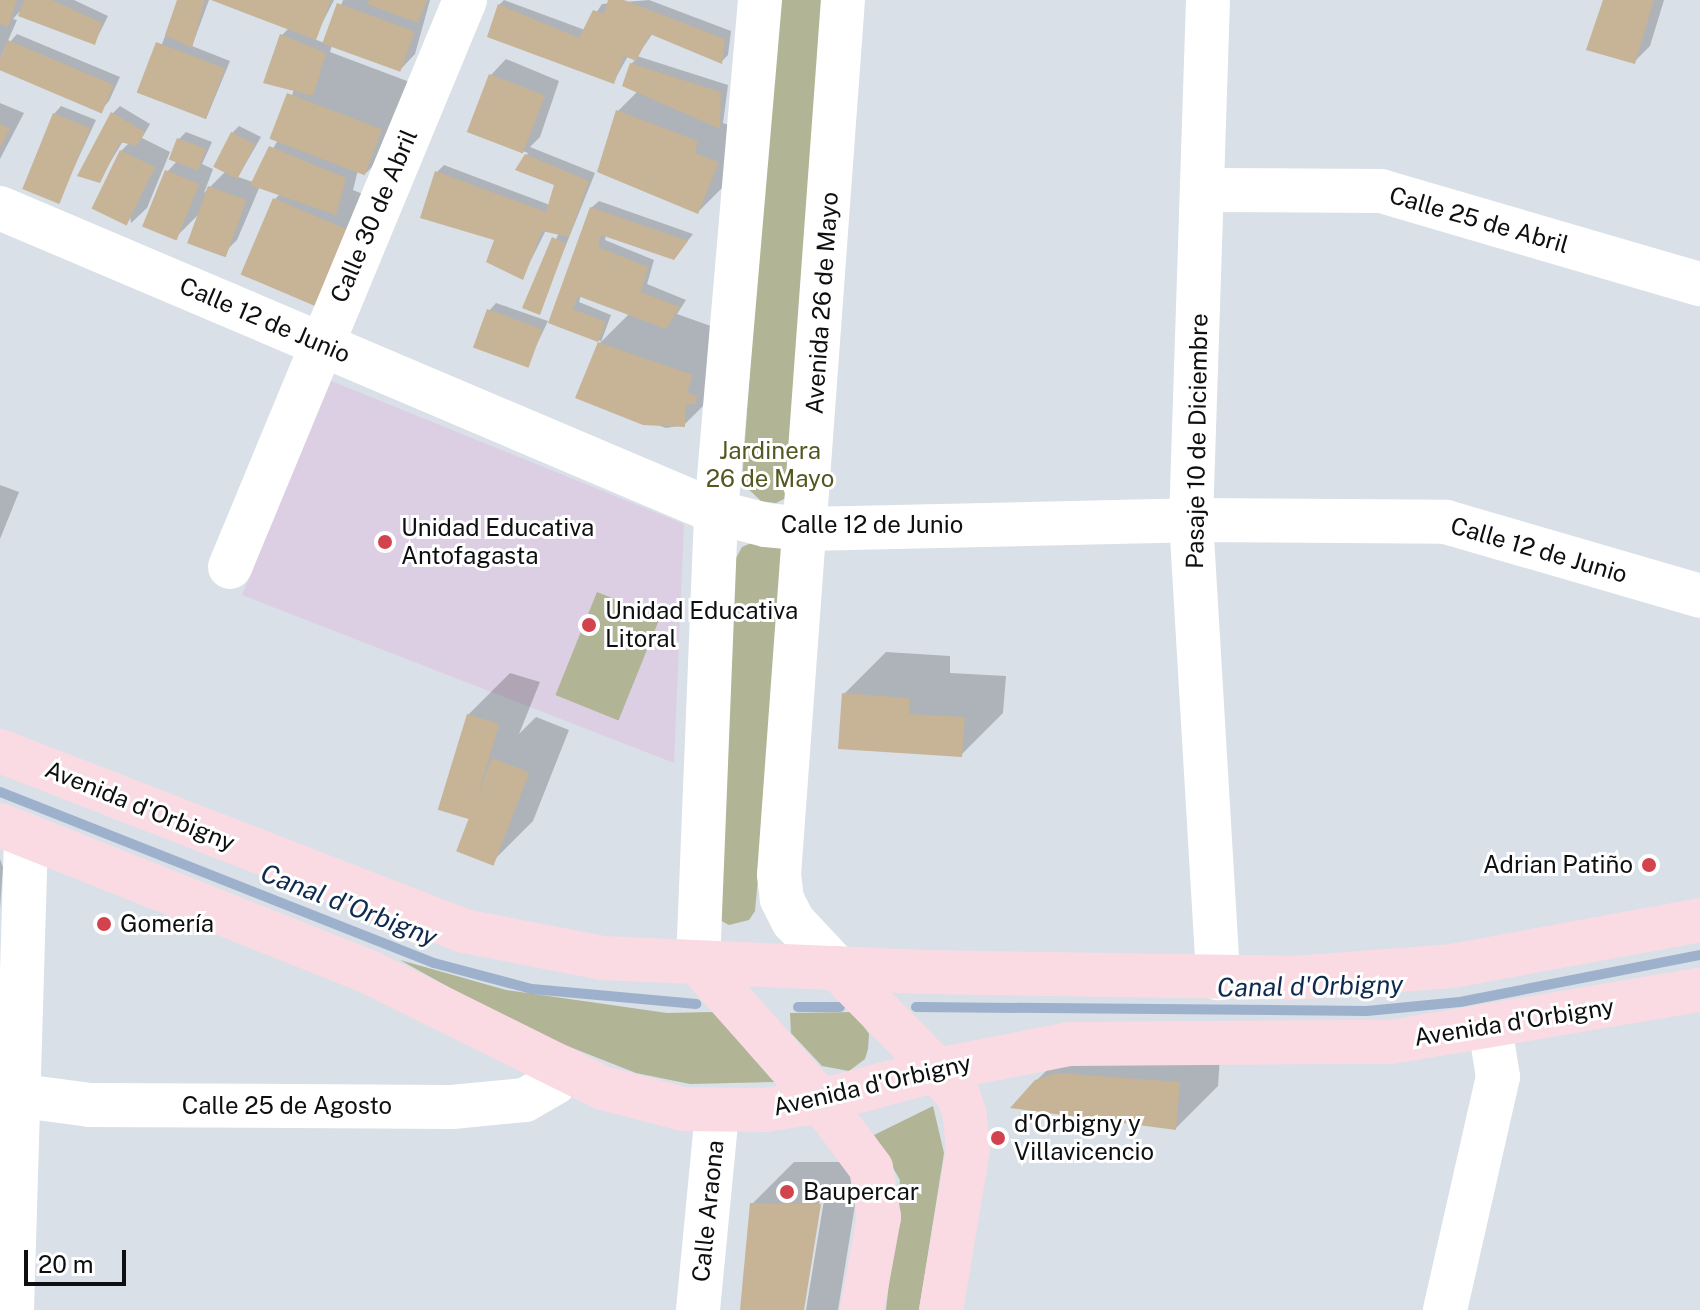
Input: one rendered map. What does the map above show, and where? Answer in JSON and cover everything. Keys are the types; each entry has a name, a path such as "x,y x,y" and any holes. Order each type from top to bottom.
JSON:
{"main road":[{"name":"Avenida d'Orbigny","path":"0,751 464,931 590,957 837,968 1218,978 1376,975 1452,966 1700,920"},
{"name":"Avenida d'Orbigny","path":"13,830 371,973 562,1070 643,1098 717,1111 821,1101 937,1070 1069,1044 1322,1045 1391,1042 1700,990"},
{"path":"698,963 821,1101 871,1168 878,1187 879,1217 862,1310"},
{"path":"837,968 937,1070 959,1097 968,1149 941,1310"}],"street":[{"name":"Calle 30 de Abril","path":"230,567 465,0"},
{"path":"698,963 716,512 760,0"},
{"name":"Avenida 26 de Mayo","path":"837,968 793,921 779,875 843,0"},
{"name":"Pasaje 10 de Diciembre","path":"1208,0 1191,520 1218,978"},
{"name":"Calle 25 de Abril","path":"1204,190 1381,191 1700,284"},
{"name":"Calle 12 de Junio","path":"0,208 716,512 806,529 1191,520 1446,522 1700,596"},
{"path":"12,1310 8,1093 13,830"},
{"path":"1445,1310 1498,1077 1490,1027"},
{"name":"Calle 25 de Agosto","path":"8,1093 90,1105 452,1107 525,1100 554,1083 562,1070"},
{"name":"Calle Araona","path":"698,1310 717,1111"}],"shaded area":[{"path":"329,380 684,524 674,763 242,595"}],"green space":[{"name":"Jardinera 26 de Mayo","path":"776,0 826,0 786,498 776,503 761,501 742,483"},
{"name":"Jardinera 26 de Mayo","path":"763,538 788,552 755,911 749,920 729,925 718,919 735,560 742,547"},
{"path":"597,592 660,617 618,720 555,695"},
{"path":"400,960 506,990 667,1013 713,1012 774,1082 690,1084 636,1073 522,1028"},
{"path":"854,1012 869,1034 868,1049 865,1059 849,1071 822,1066 791,1033 790,1013"},
{"path":"933,1106 944,1153 919,1310 886,1310 900,1180 874,1135"}],"building":[{"path":"0,0 17,0 8,27 0,24"},
{"path":"24,0 52,0 102,23 95,45 18,16"},
{"path":"177,0 205,0 192,48 165,35"},
{"path":"211,0 331,0 316,40"},
{"path":"369,0 427,0 418,23 367,4"},
{"path":"608,0 624,0 725,39 722,64 650,34 636,61 624,56 614,84 487,37 498,4 579,38 593,10 604,14"},
{"path":"1603,0 1654,0 1635,64 1586,50"},
{"path":"337,3 415,31 400,72 322,43"},
{"path":"280,34 326,53 313,96 263,83"},
{"path":"8,40 114,85 102,113 0,70 0,59"},
{"path":"156,42 225,69 206,119 137,92"},
{"path":"630,63 721,92 720,129 622,86"},
{"path":"489,74 545,96 523,153 467,132"},
{"path":"287,93 382,130 365,175 269,139"},
{"path":"616,110 698,141 695,153 719,162 698,214 597,172"},
{"path":"111,112 145,132 137,146 120,142 100,183 77,176"},
{"path":"53,113 90,128 59,204 22,189"},
{"path":"0,124 10,128 0,148"},
{"path":"231,132 255,144 237,179 213,167"},
{"path":"177,138 206,149 198,171 169,159"},
{"path":"269,146 346,178 336,215 250,185"},
{"path":"120,150 155,167 127,226 92,208"},
{"path":"525,154 589,181 569,237 542,231 523,280 486,262 494,240 420,218 435,171 546,212 554,185 515,170"},
{"path":"165,170 199,184 176,240 142,227"},
{"path":"208,186 247,200 226,257 187,243"},
{"path":"273,198 357,234 324,310 241,274"},
{"path":"590,207 688,241 674,260 601,235 598,247 648,267 641,292 680,307 666,329 578,296 573,309 606,322 598,342 548,323"},
{"path":"552,237 566,244 540,315 522,308"},
{"path":"487,309 542,329 528,368 473,348"},
{"path":"598,342 693,375 687,392 697,396 696,404 685,405 685,427 643,425 575,398"},
{"path":"842,693 909,698 909,714 965,717 962,757 838,749"},
{"path":"467,714 500,724 470,820 438,810"},
{"path":"492,758 529,772 494,866 456,851"},
{"path":"1057,1073 1180,1082 1176,1130 1010,1108 1035,1080"},
{"path":"750,1203 821,1204 804,1310 740,1310"}],"waterway":[{"name":"Canal d'Orbigny","path":"0,792 434,963 532,989 696,1004"},
{"name":"Canal d'Orbigny","path":"916,1007 1367,1011 1460,1002 1700,955"},
{"name":"Canal d'Orbigny","path":"798,1007 840,1007"}],"place":[{"name":"Unidad Educativa Antofagasta","path":"385,542"},
{"name":"Unidad Educativa Litoral","path":"589,625"},
{"name":"Adrian Patiño","path":"1649,865"},
{"name":"Gomería","path":"104,924"},
{"name":"d'Orbigny y Villavicencio","path":"998,1138"},
{"name":"Baupercar","path":"787,1192"}]}
